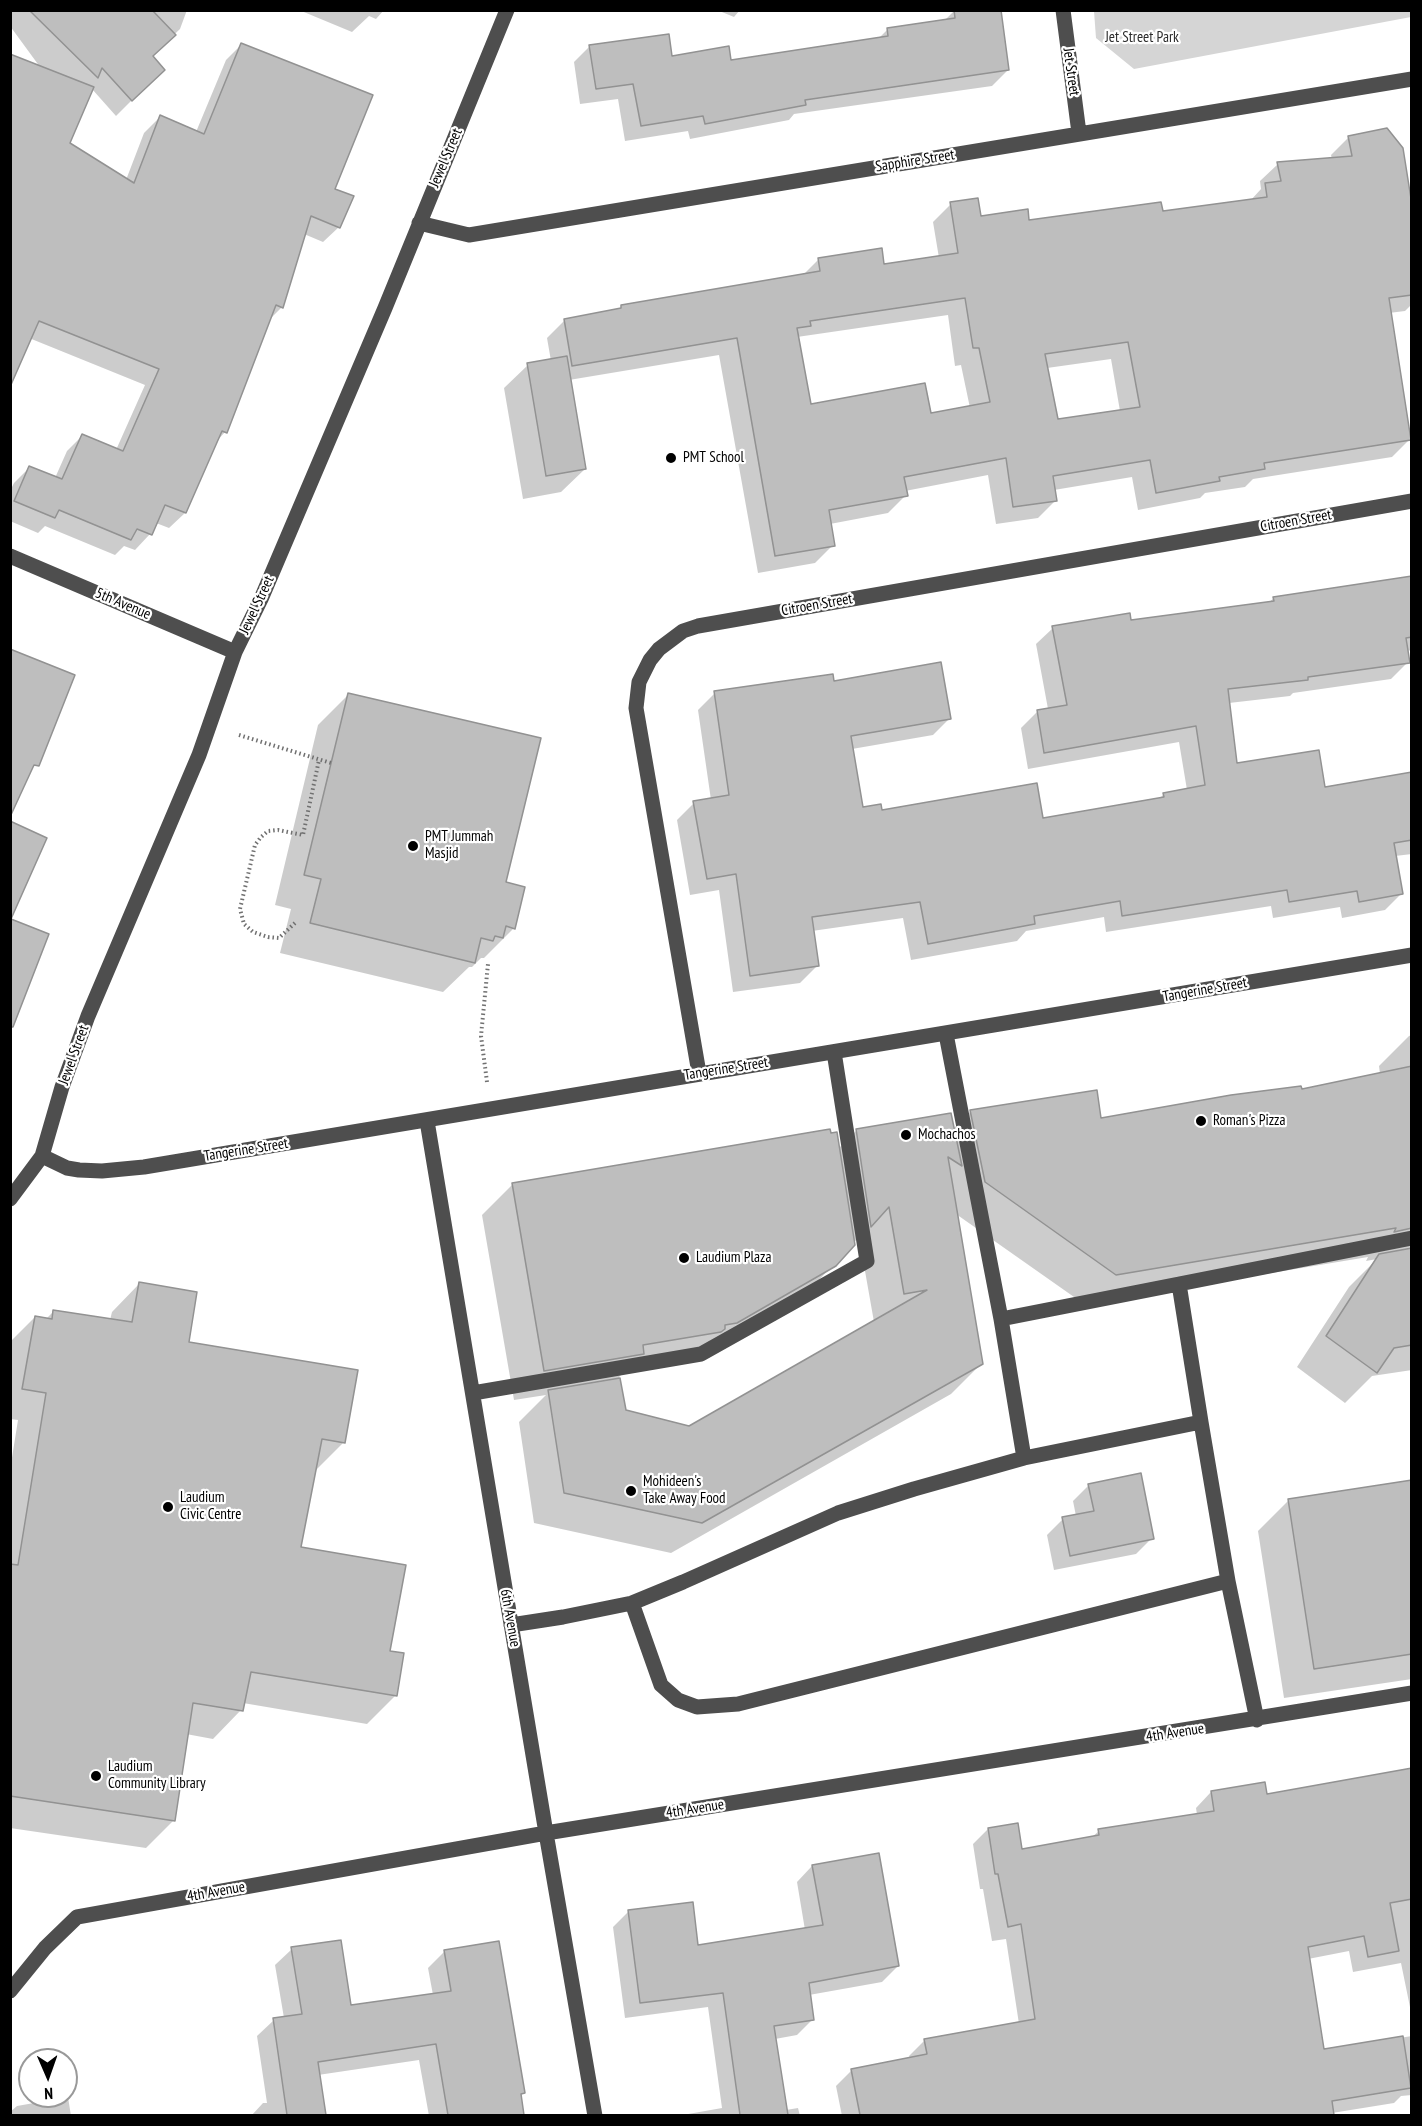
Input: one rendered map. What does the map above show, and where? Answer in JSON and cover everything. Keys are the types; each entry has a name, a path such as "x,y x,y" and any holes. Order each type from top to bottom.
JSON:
{"street":[{"name":"Jewel Street","path":"10,1199 42,1156 62,1087 88,1016 199,755 235,652 266,588 507,10"},
{"name":"Jet Street","path":"1063,10 1079,133"},
{"name":"Sapphire Street","path":"419,223 469,235 1412,79"},
{"name":"Citroen Street","path":"699,1073 636,708 639,682 650,660 659,649 683,631 698,626 1412,501"},
{"name":"5th Avenue","path":"10,556 235,652"},
{"name":"Tangerine Street","path":"42,1156 67,1168 91,1171 144,1167 1412,955"},
{"path":"946,1034 1001,1319 1024,1458"},
{"path":"472,1393 701,1354 867,1261 834,1052"},
{"name":"6th Avenue","path":"427,1120 595,2115"},
{"path":"1001,1319 1412,1238"},
{"path":"1179,1284 1228,1581 1257,1720"},
{"path":"511,1625 632,1603 838,1513 1024,1458 1201,1422"},
{"path":"632,1603 661,1685 678,1700 697,1707 738,1704 1228,1581"},
{"name":"4th Avenue","path":"10,1991 45,1948 77,1917 546,1833 1257,1720 1412,1693"}],"path":[{"path":"239,735 331,763"},
{"path":"295,923 279,938 268,937 252,932 244,924 240,909 255,845 261,837 268,831 278,830 303,835 319,760"},
{"path":"488,964 481,1036 491,1110"}],"green space":[{"name":"Jet Street Park","path":"1411,10 1411,17 1134,69 1096,38 1094,11"}],"building":[{"path":"29,10 152,10 176,35 153,56 165,70 132,101 102,68 98,78"},
{"path":"954,10 1001,10 1009,70 805,100 806,105 705,124 703,116 641,126 633,84 596,89 589,45 669,34 672,56 729,46 731,60 888,36 887,28 955,18"},
{"path":"241,43 373,95 335,189 354,196 340,228 311,216 283,308 276,305 227,433 222,431 186,513 165,505 152,535 137,529 131,540 59,510 55,518 14,501 29,466 62,479 82,434 123,451 159,369 39,321 10,387 10,54 94,87 70,143 134,183 160,115 204,134"},
{"path":"1387,128 1403,148 1412,205 1412,295 1389,298 1411,440 1264,463 1265,469 1219,477 1220,481 1156,493 1150,460 1053,476 1057,501 1013,507 1006,458 904,477 908,496 829,510 835,546 775,556 737,338 572,366 564,319 621,308 621,305 820,271 818,258 882,248 884,264 958,253 950,202 978,198 981,216 1028,209 1029,220 1161,202 1163,211 1267,197 1265,183 1281,181 1277,162 1352,156 1348,136","holes":["965,298 973,348 979,348 990,402 931,413 925,383 811,404 797,328 811,326 810,321","1128,342 1140,407 1058,419 1045,354"]},
{"path":"567,356 586,469 546,476 527,363"},
{"path":"1412,576 1412,637 1406,638 1410,663 1308,677 1308,680 1228,689 1237,763 1319,750 1325,787 1412,772 1412,840 1394,843 1403,894 1359,902 1357,891 1289,902 1287,890 1122,916 1120,901 1034,916 1035,924 928,944 920,902 812,917 819,966 750,976 736,874 707,879 693,801 729,795 714,691 833,674 834,681 941,662 951,719 851,736 863,807 881,804 882,810 1037,783 1043,818 1164,797 1163,793 1205,785 1196,726 1044,753 1037,710 1067,705 1052,626 1130,613 1131,620 1274,601 1273,597"},
{"path":"10,649 75,675 39,766 34,765 10,817"},
{"name":"PMT Jummah Masjid","path":"348,693 541,738 506,882 525,887 515,929 506,926 503,938 495,936 493,941 481,938 475,963 310,923 321,879 304,875"},
{"path":"10,821 47,838 11,919 49,934 13,1027 10,1027"},
{"path":"1412,1066 1412,1228 1394,1232 1396,1228 1116,1275 985,1182 970,1110 1097,1090 1101,1118 1231,1095 1301,1086 1302,1089"},
{"path":"951,1113 962,1166 948,1157 983,1364 702,1523 564,1493 548,1390 620,1378 626,1410 689,1426 927,1290 904,1294 889,1207 871,1227 856,1129"},
{"name":"Laudium Plaza","path":"830,1129 831,1133 837,1132 855,1245 836,1266 737,1323 725,1325 725,1329 721,1332 643,1345 644,1354 544,1371 512,1183"},
{"path":"1412,1248 1412,1345 1394,1348 1377,1373 1326,1336 1379,1254"},
{"path":"139,1282 197,1292 189,1342 358,1370 345,1443 322,1439 301,1547 406,1565 390,1651 404,1653 397,1696 251,1672 243,1711 193,1703 175,1821 10,1796 10,1564 18,1565 46,1393 22,1389 35,1316 52,1319 53,1310 132,1322"},
{"path":"1141,1473 1154,1539 1070,1556 1062,1517 1094,1511 1088,1484"},
{"path":"1412,1480 1412,1654 1314,1669 1288,1499"},
{"path":"1412,1768 1412,1899 1390,1903 1399,1951 1368,1957 1364,1936 1308,1947 1324,2049 1403,2036 1411,2088 1332,2101 1334,2115 860,2115 851,2069 927,2054 924,2039 1035,2019 1021,1924 1008,1927 998,1874 995,1874 988,1828 1018,1823 1022,1849 1099,1835 1098,1829 1214,1811 1211,1791 1265,1782 1267,1794"},
{"path":"879,1853 899,1966 809,1983 814,2020 774,2026 788,2115 740,2115 723,1993 640,2003 628,1910 693,1902 698,1945 823,1925 812,1865"},
{"path":"341,1940 351,2005 451,1991 444,1950 499,1941 525,2093 521,2094 524,2115 448,2115 436,2044 318,2062 326,2115 287,2115 273,2018 302,2014 291,1947"}],"place":[{"name":"PMT School","path":"671,458"},
{"name":"PMT Jummah Masjid","path":"413,846"},
{"name":"Roman's Pizza","path":"1201,1121"},
{"name":"Mochachos","path":"906,1135"},
{"name":"Laudium Plaza","path":"684,1258"},
{"name":"Mohideen's Take Away Food","path":"631,1491"},
{"name":"Laudium Civic Centre","path":"168,1507"},
{"name":"Laudium Community Library","path":"96,1776"}]}
